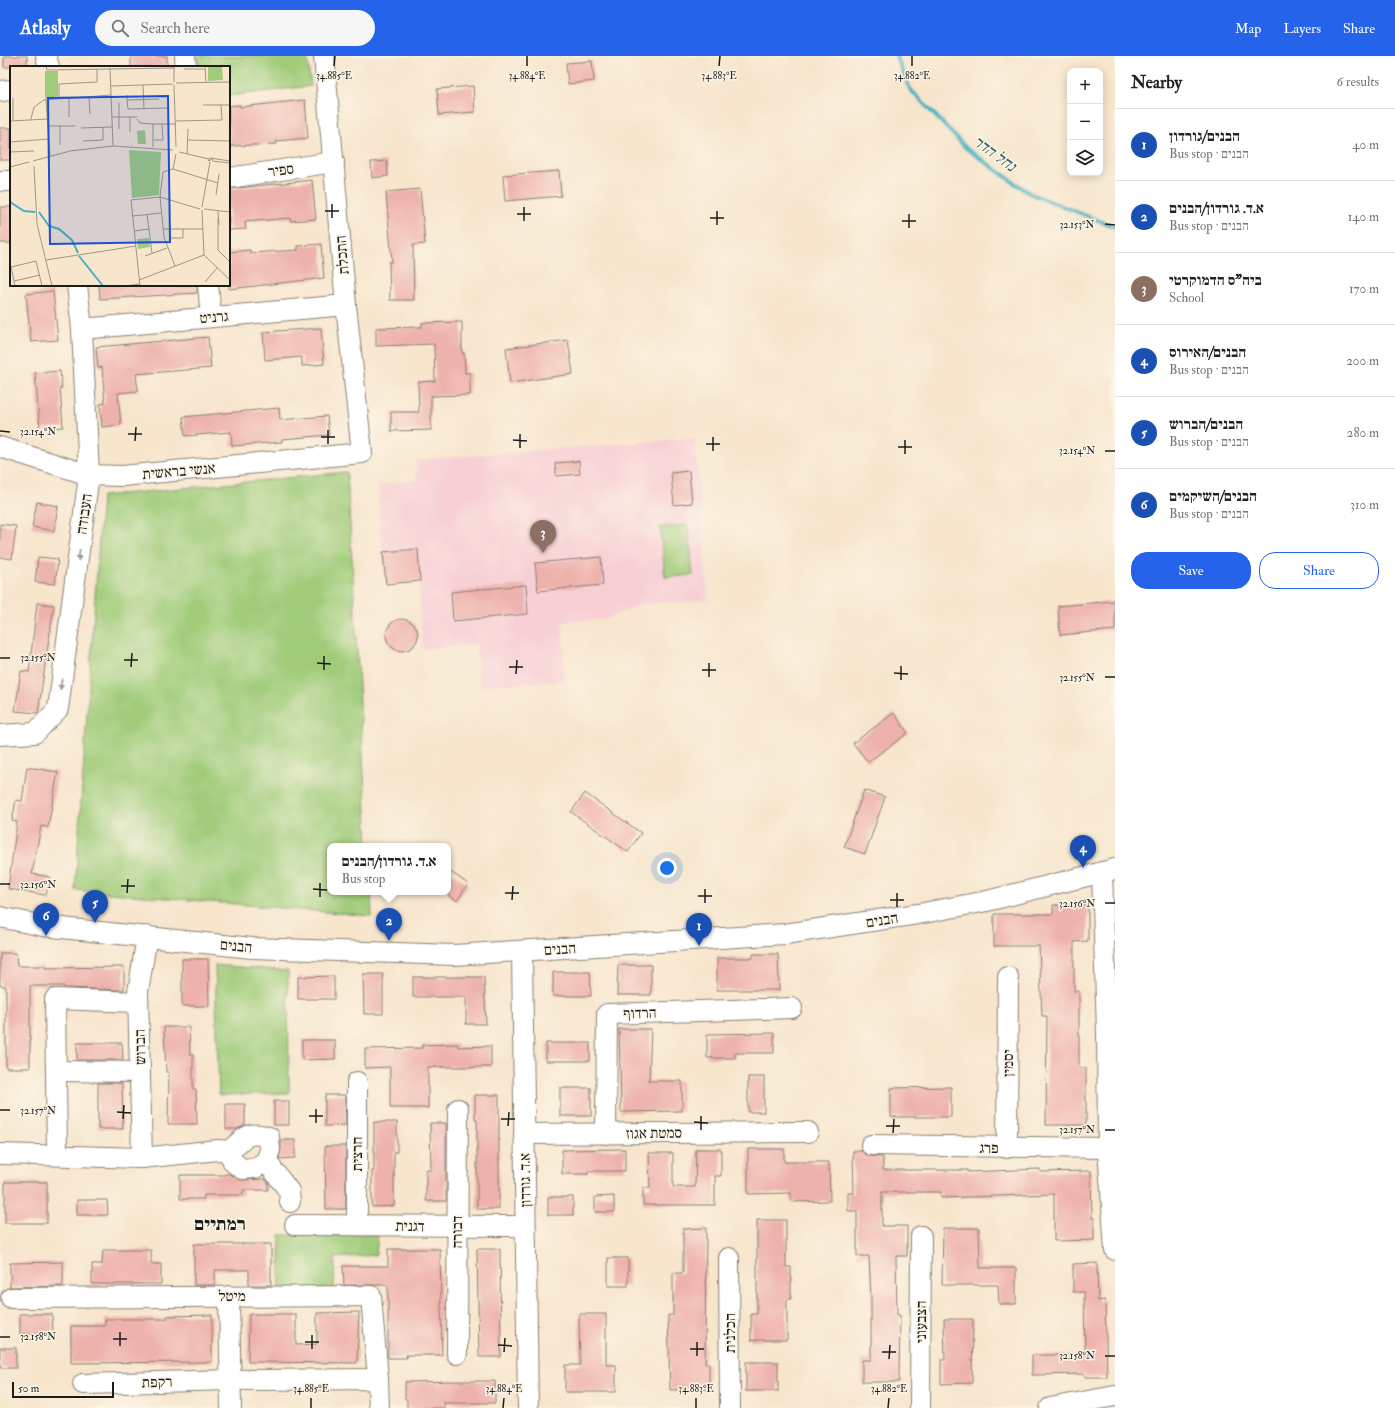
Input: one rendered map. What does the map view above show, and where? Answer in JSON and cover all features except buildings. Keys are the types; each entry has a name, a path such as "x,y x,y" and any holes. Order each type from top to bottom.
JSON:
{"street":[{"path":"46,56 49,66"},
{"path":"185,56 186,66"},
{"name":"התכלת","path":"324,56 346,305 362,453"},
{"name":"ספיר","path":"230,178 334,162"},
{"name":"העבודה","path":"0,735 35,733 58,708 89,475 82,330 77,286"},
{"path":"208,286 211,317"},
{"name":"גרניט","path":"82,330 346,305"},
{"name":"אנשי בראשית","path":"0,447 89,475 122,476 362,453"},
{"path":"1108,870 1111,1032 1108,1148 1115,1250"},
{"name":"הבנים","path":"0,917 42,926 252,948 454,955 522,952 785,934 918,914 980,902 1108,870"},
{"name":"הברוש","path":"142,1158 138,992 147,936"},
{"name":"א.ד. גורדון","path":"522,952 528,1408"},
{"name":"יסמין","path":"1007,1148 1008,977"},
{"path":"57,1154 55,999 138,1002"},
{"name":"הרדוף","path":"606,1134 607,1014 792,1008"},
{"path":"56,1071 140,1072"},
{"name":"חרצית","path":"357,1082 357,1225"},
{"name":"דבורה","path":"457,1354 458,1110"},
{"name":"סמטת אגוז","path":"524,1134 808,1132"},
{"path":"0,1154 57,1154 142,1158 218,1150 229,1151 245,1136 259,1134 269,1137 270,1150 266,1161 255,1168 242,1169 233,1162 229,1151"},
{"name":"פרג","path":"871,1145 1007,1148 1108,1148"},
{"path":"266,1161 288,1191 290,1202"},
{"name":"דגנית","path":"295,1225 457,1227 526,1226"},
{"name":"הצבעוני","path":"920,1408 921,1236"},
{"name":"הכלנית","path":"729,1258 730,1408"},
{"path":"229,1296 231,1408"},
{"name":"מיטל","path":"11,1298 371,1296 378,1378"},
{"path":"378,1378 379,1408"},
{"name":"רקפת","path":"83,1384 378,1378"},
{"path":"1050,1408 1115,1396"}],"shaded area":[{"path":"695,438 708,600 641,604 607,619 563,622 564,681 480,686 476,644 422,649 419,583 386,586 379,523 378,485 417,480 416,460"}],"green space":[{"path":"197,56 307,56 311,86 230,96 230,66 198,66"},
{"path":"347,472 368,843 327,843 327,895 371,895 372,916 75,890 102,496"},
{"path":"688,525 693,575 665,577 660,527"},
{"path":"215,965 288,971 289,1093 219,1095"},
{"path":"378,1234 376,1255 335,1258 334,1289 280,1289 280,1235"}],"waterway":[{"name":"נחל הדר","path":"896,56 910,89 967,149 1029,193 1115,227"}],"place":[{"name":"ביה\"ס הדמוקרטי","path":"543,553"},
{"name":"הבנים/האירוס","path":"1083,868"},
{"name":"הבנים/הברוש","path":"95,923"},
{"name":"הבנים/השיקמים","path":"46,936"},
{"name":"א.ד. גורדון/הבנים","path":"389,941"},
{"name":"הבנים/גורדון","path":"699,946"}],"district":[{"name":"רמתיים","path":"220,1223"}]}
